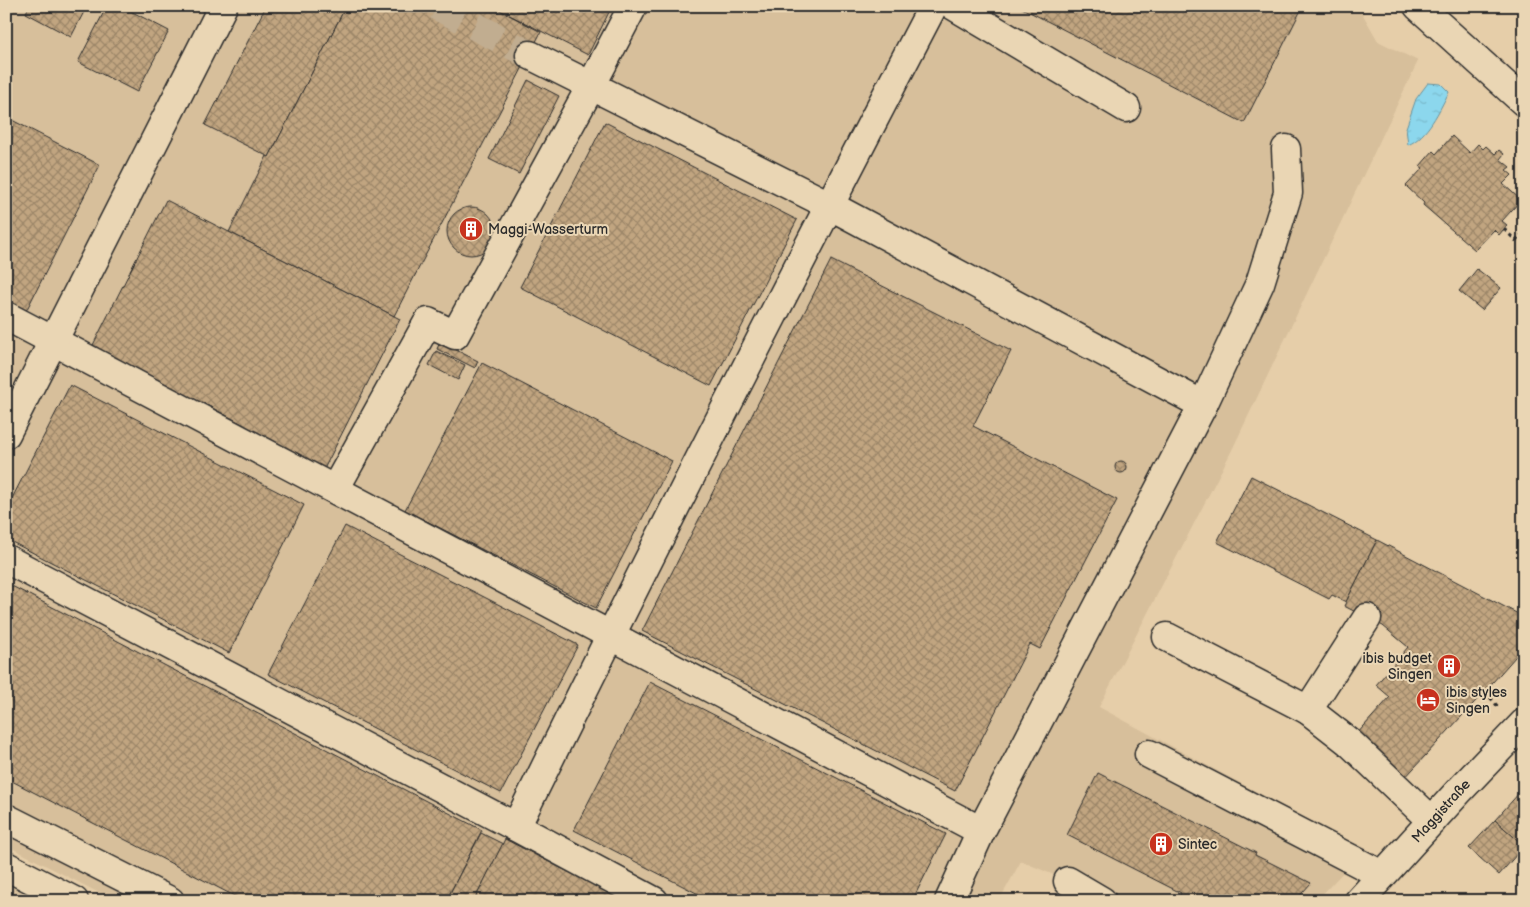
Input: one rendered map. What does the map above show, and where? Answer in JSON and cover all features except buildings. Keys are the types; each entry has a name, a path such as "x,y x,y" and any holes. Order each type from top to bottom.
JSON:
{"street":[{"path":"6,434 223,6"},
{"path":"336,489 428,322 455,335 633,6"},
{"path":"516,827 610,634 933,6"},
{"path":"954,6 1126,108"},
{"path":"1418,6 1522,96"},
{"path":"530,55 829,205 1203,405"},
{"path":"949,901 981,831 1203,405 1260,283 1288,193 1286,149"},
{"path":"6,316 981,831"},
{"path":"6,559 654,901"},
{"path":"1308,710 1368,618"},
{"path":"1167,637 1308,710 1349,742 1432,821"},
{"name":"Maggistraße","path":"1359,901 1458,792 1522,729"},
{"path":"1149,754 1382,875"},
{"path":"6,818 170,901"},
{"path":"6,866 74,901"}],"path":[{"path":"1504,229 1516,241 1524,232"}],"shaded area":[{"path":"6,6 1358,6 1378,41 1418,61 1231,452 1099,707 1364,850 1316,901 1102,901 1068,881 1021,861 999,901 115,901 6,845"},
{"path":"6,884 39,901 6,901"}],"water":[{"path":"1428,83 1441,84 1449,92 1427,129 1408,145 1406,128 1416,99"}],"tunnel":[{"path":"437,6 530,55"}],"place":[{"name":"Maggi-Wasserturm","path":"471,229"},
{"name":"ibis budget Singen","path":"1449,666"},
{"name":"ibis styles Singen","path":"1428,700"},
{"name":"Sintec","path":"1161,844"}]}
